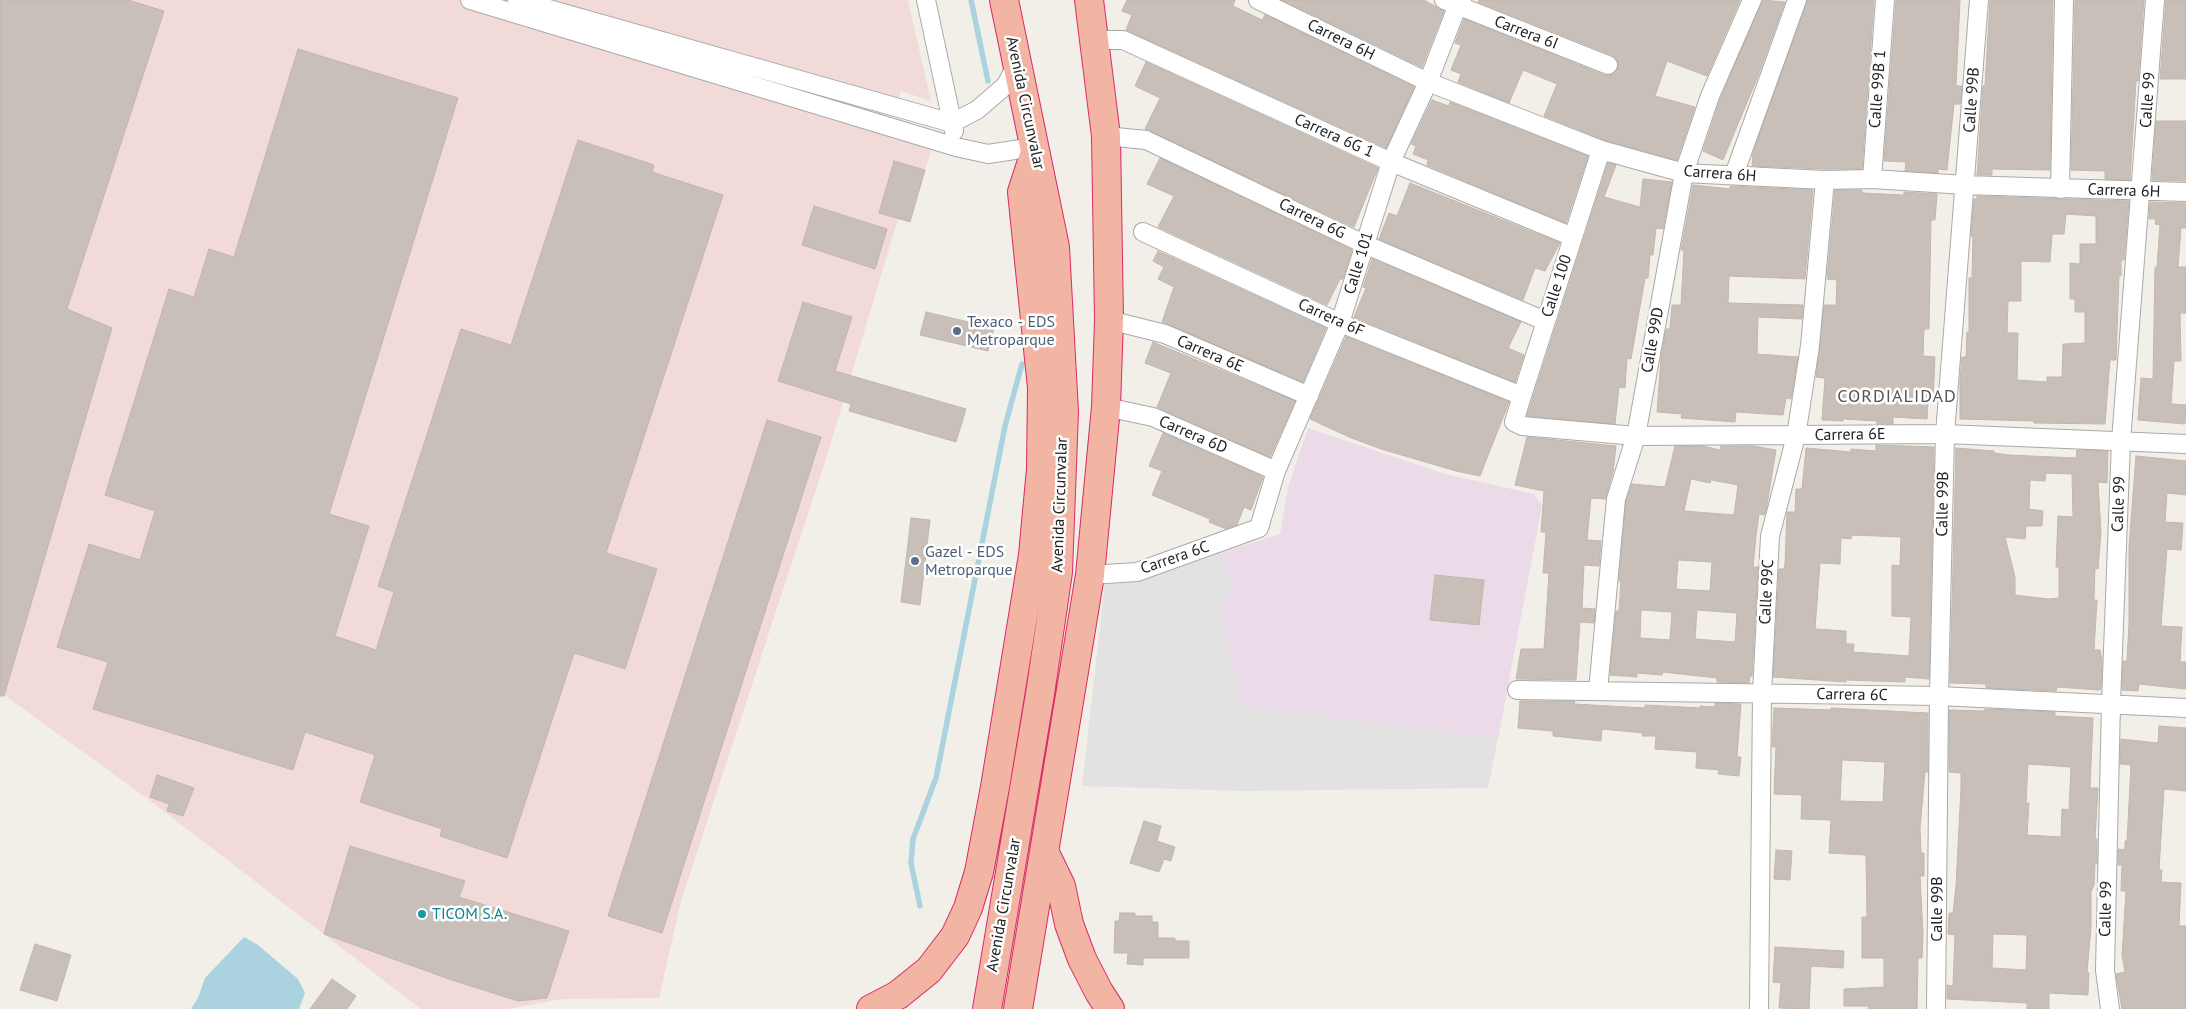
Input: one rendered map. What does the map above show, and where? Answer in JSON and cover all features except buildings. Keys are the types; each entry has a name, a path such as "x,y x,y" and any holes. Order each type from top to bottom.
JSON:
{"highway":[{"name":"Avenida Circunvalar","path":"987,1009 1040,694 1058,572 1064,412 1055,247 1004,0"},
{"name":"Avenida Circunvalar","path":"1018,1009 1090,575 1106,408 1109,320 1106,136 1095,15"},
{"path":"871,1009 898,995 929,970 955,936 968,908 979,872 1000,761 1033,555 1041,469 1042,388 1022,192 1035,149"},
{"path":"1000,761 1040,694"},
{"path":"995,787 1010,872"},
{"path":"1044,853 1061,886 1069,924 1082,959 1110,1009"}],"street":[{"path":"470,0 552,12 952,123 977,110 1006,85 1017,62"},
{"path":"517,0 956,146 988,154 1035,149"},
{"path":"926,0 956,146"},
{"name":"Carrera 6H","path":"1258,0 1428,82 1601,150 1684,173 1825,180 1872,179 2060,189 2186,192"},
{"name":"Calle 99D","path":"1598,691 1616,499 1636,436 1684,173 1710,96 1752,0"},
{"path":"1734,175 1797,0"},
{"name":"Calle 99B 1","path":"1872,179 1885,0"},
{"name":"Calle 99B","path":"1936,1009 1944,434 1979,0"},
{"path":"2060,189 2064,0"},
{"name":"Calle 99","path":"2110,1009 2104,970 2121,441 2155,0"},
{"name":"Calle 101","path":"1259,528 1276,471 1340,323 1391,162 1428,82 1454,2"},
{"name":"Carrera 6I","path":"1454,2 1608,65"},
{"name":"Carrera 6G 1","path":"1095,15 1123,40 1391,162 1572,237"},
{"name":"Carrera 6G","path":"1106,136 1146,140 1364,244 1545,321"},
{"name":"Calle 100","path":"1514,422 1601,150"},
{"name":"Calle 99C","path":"1759,1009 1762,693 1770,536 1796,436 1810,346 1825,180"},
{"name":"Carrera 6F","path":"1144,232 1340,323 1522,396"},
{"name":"Carrera 6E","path":"1109,320 1165,334 1308,396"},
{"name":"Carrera 6D","path":"1106,408 1152,417 1276,471"},
{"name":"Carrera 6E","path":"1514,422 1522,426 1636,436 1944,434 2186,444"},
{"name":"Carrera 6C","path":"1090,575 1137,572 1259,528"},
{"name":"Carrera 6C","path":"1517,690 1939,696 2186,708"}],"shaded area":[{"path":"0,0 908,0 931,101 901,91 886,133 932,148 919,189 898,219 826,459 681,901 659,998 563,999 507,1009 421,1009 148,799 0,692"},
{"path":"1308,428 1445,474 1534,494 1542,506 1498,739 1242,706 1218,607 1231,590 1222,552 1280,534 1288,487"},
{"path":"1222,552 1231,590 1218,607 1242,706 1498,739 1488,788 1244,791 1082,786 1105,582 1137,582"}],"water":[{"path":"244,937 258,945 298,979 305,993 299,1009 191,1009 198,998 205,978"}],"waterway":[{"path":"971,0 988,81"},
{"path":"920,906 911,863 913,839 936,778 1005,426 1022,364"}],"place":[{"name":"Texaco - EDS Metroparque","path":"957,331"},
{"name":"Gazel - EDS Metroparque","path":"915,561"},
{"name":"TICOM S.A.","path":"422,914"}],"district":[{"name":"CORDIALIDAD","path":"1897,397"}]}
